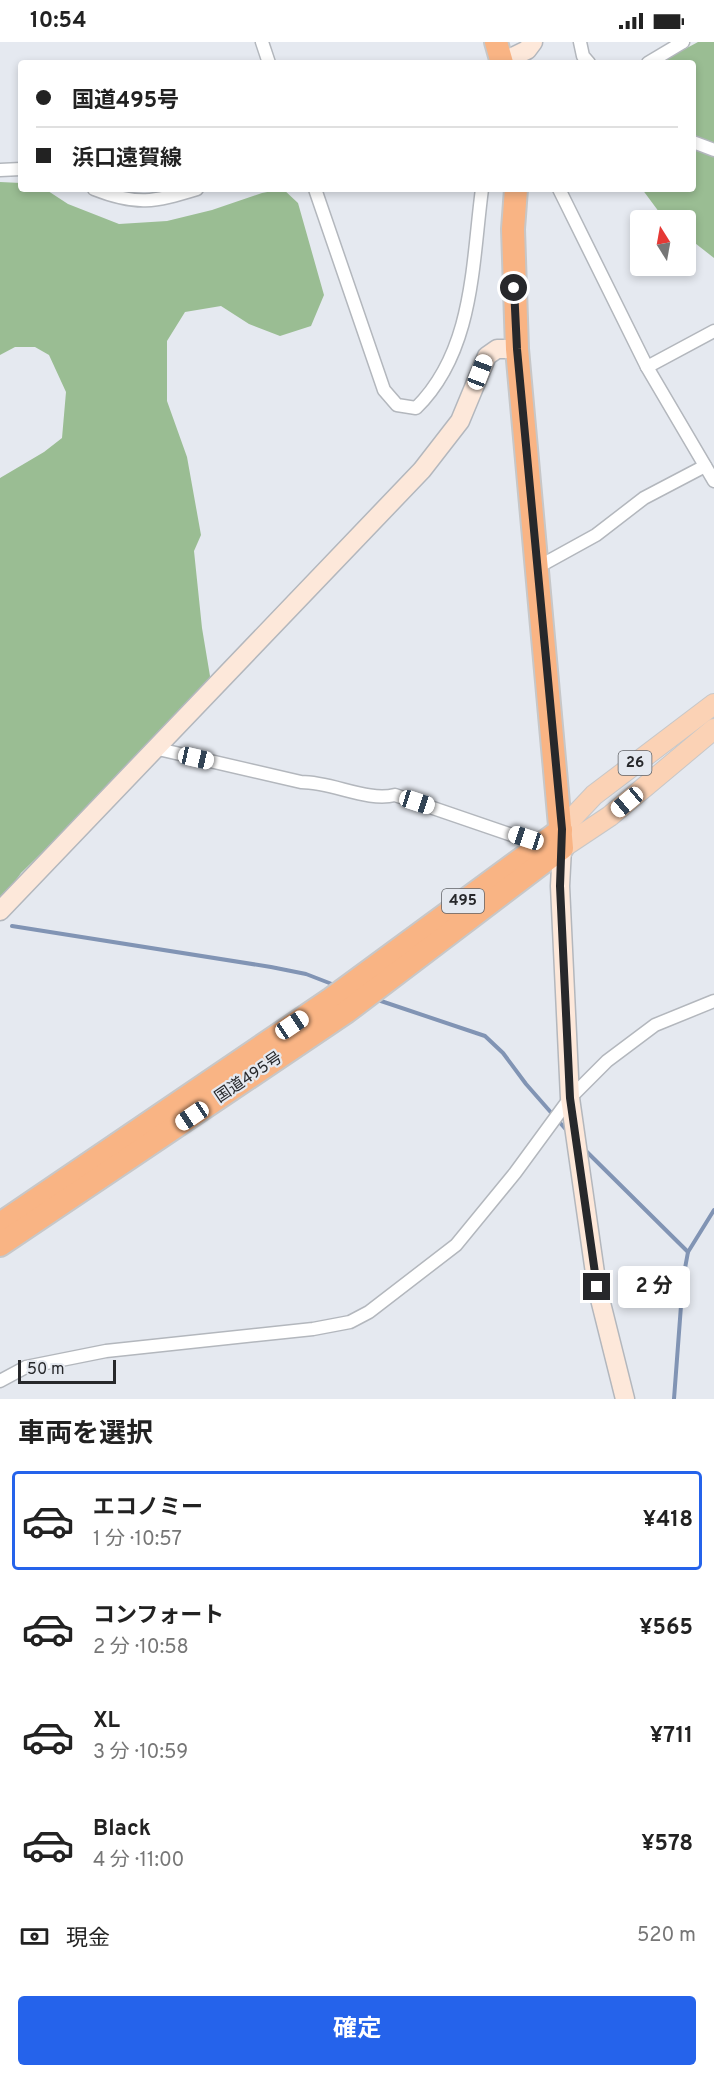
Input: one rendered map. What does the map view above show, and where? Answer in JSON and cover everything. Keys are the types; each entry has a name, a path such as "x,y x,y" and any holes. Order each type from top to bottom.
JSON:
{"highway":[{"path":"516,192 513,229 517,349 537,567 555,840"},
{"name":"国道495号","path":"0,1245 339,1006 365,973 555,840"},
{"name":"国道495号","path":"0,1224 339,1006 382,987 555,840"}],"main road":[{"name":"26","path":"555,840 594,795 714,704"},
{"name":"26","path":"555,840 610,816 714,729"}],"street":[{"path":"262,42 268,60"},
{"path":"500,57 527,50 533,42"},
{"path":"580,42 583,56 586,60"},
{"path":"653,60 683,42"},
{"path":"696,143 714,150"},
{"path":"0,170 18,169"},
{"path":"102,192 118,198 157,201 187,192"},
{"path":"316,192 384,390 397,405 416,408 431,393 457,343 466,313 482,192"},
{"path":"560,192 647,367 714,481"},
{"path":"647,367 714,331"},
{"path":"0,911 428,463 460,421 487,356 497,349 517,349"},
{"path":"537,567 596,535 644,498 705,466"},
{"path":"154,748 301,782 320,782 382,798 395,795 555,840 560,886 570,1098 597,1287 625,1399"},
{"path":"0,1381 26,1367 106,1350 313,1329 350,1322 369,1312 456,1245 515,1173 570,1098 607,1061 655,1025 714,1001"}],"green space":[{"path":"698,42 714,42 714,258 696,244 696,210 658,210 644,192 696,192 696,60 665,60"},
{"path":"0,182 18,183 18,192 50,192 68,204 119,224 167,221 212,210 267,192 286,192 298,203 324,295 311,326 280,336 249,324 221,306 185,312 167,341 167,401 187,457 201,535 194,551 202,628 210,676 206,693 21,873 0,902 0,478 44,452 62,438 66,392 49,355 35,347 15,347 0,355"}],"waterway":[{"path":"12,926 271,967 306,974 337,986"},
{"path":"375,999 485,1036 503,1053 526,1084 569,1133"},
{"path":"584,1149 688,1252"},
{"path":"674,1399 683,1279 688,1252 714,1210"}],"route":[{"path":"514,288 517,349 562,829 560,886 570,1098 581,1189 597,1287"}]}
